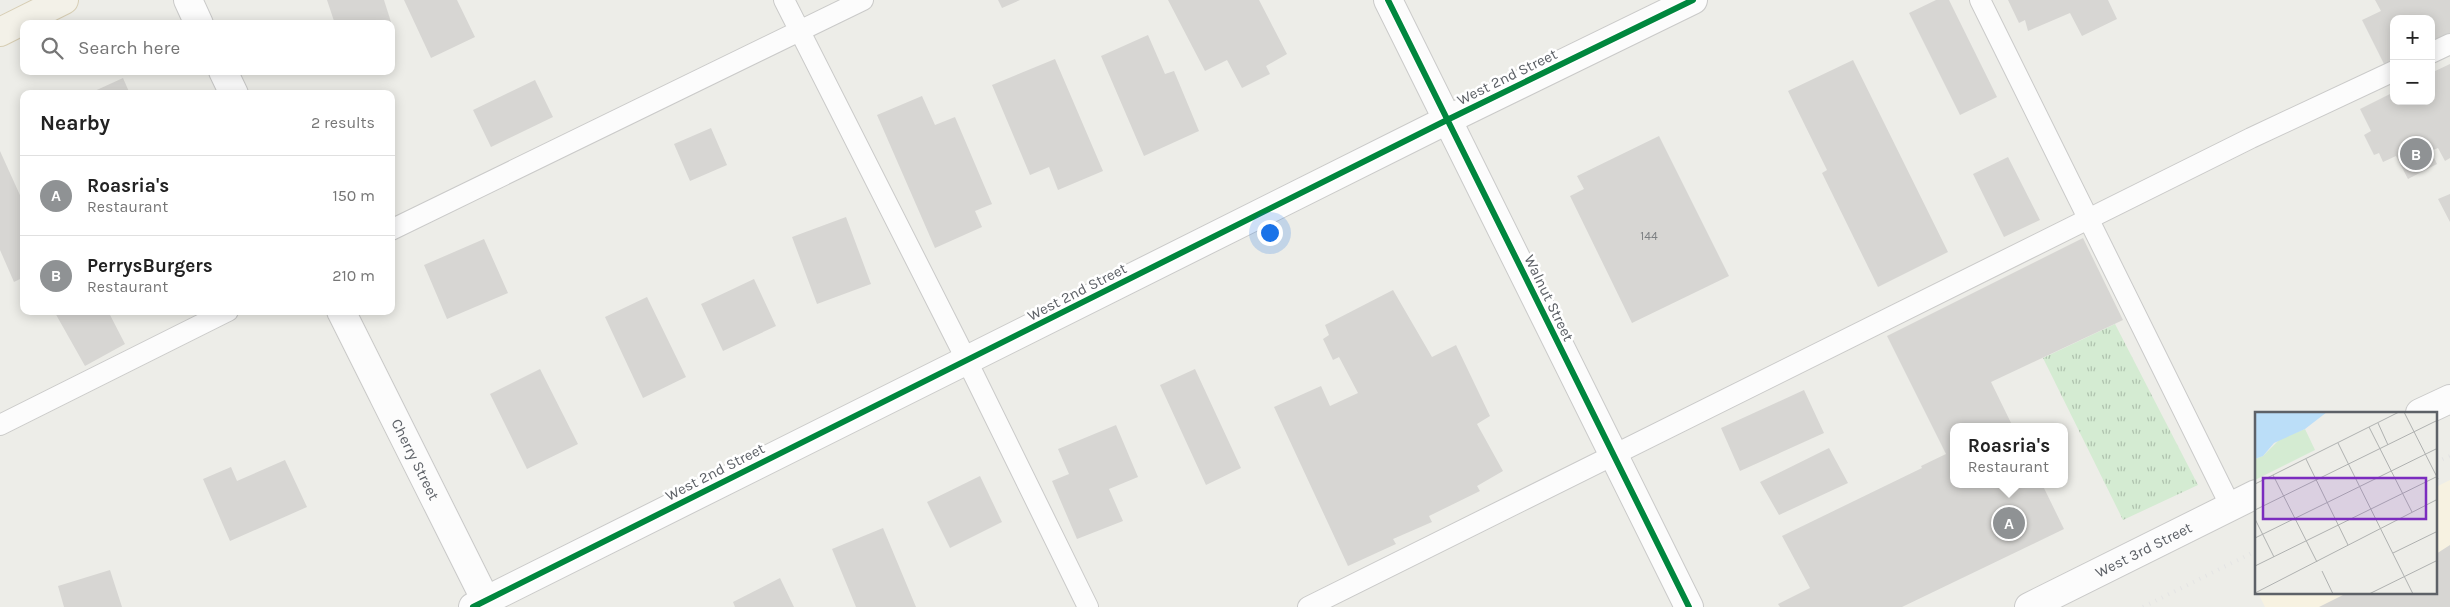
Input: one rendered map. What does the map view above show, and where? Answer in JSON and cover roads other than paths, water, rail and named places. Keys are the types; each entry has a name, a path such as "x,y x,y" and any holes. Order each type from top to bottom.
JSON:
{"main road":[{"path":"24,20 64,0"},
{"path":"0,32 20,22"}],"street":[{"path":"188,0 197,20"},
{"name":"Walnut Street","path":"1388,0 1689,607"},
{"name":"West 2nd Street","path":"483,605 1447,120 1693,0"},
{"path":"225,75 232,90"},
{"name":"Cherry Street","path":"343,315 483,605"},
{"path":"2422,412 2450,399"},
{"name":"West 3rd Street","path":"2030,607 2255,495"}],"lane":[{"path":"784,0 967,360 1088,607"},
{"path":"395,228 863,0"},
{"path":"1980,0 2231,507"},
{"path":"2435,50 2450,44"},
{"path":"1308,607 2251,138 2390,72"},
{"path":"0,425 220,315"}],"railway":[{"path":"2438,461 2450,456"},
{"path":"2143,607 2255,551"}],"place":[{"name":"PerrysBurgers","path":"2416,154"},
{"name":"Roasria's","path":"2009,523"}]}
